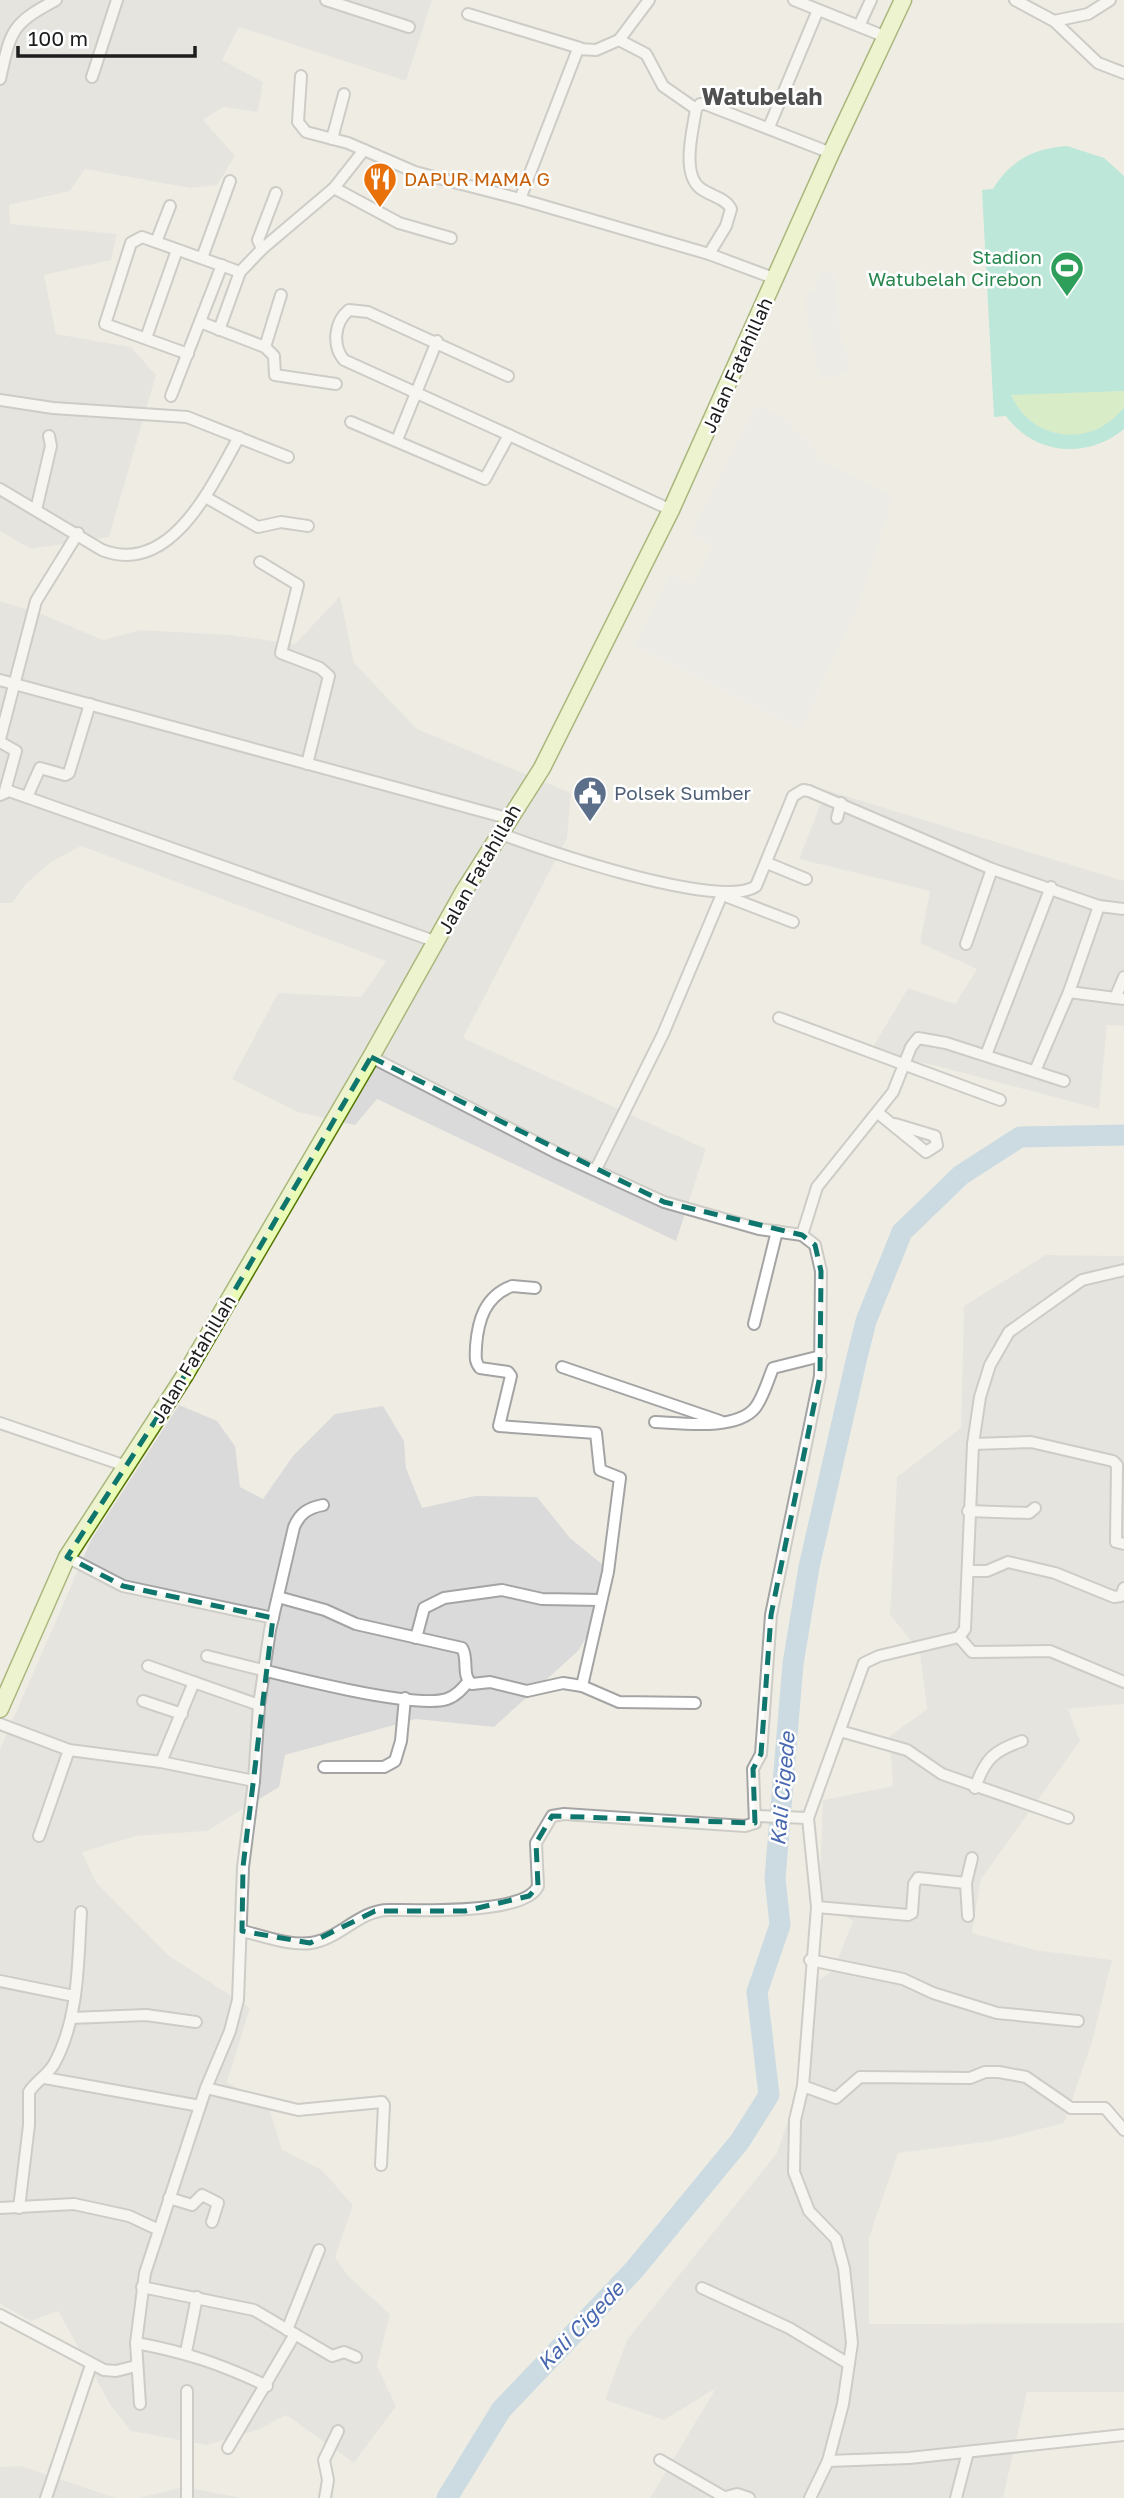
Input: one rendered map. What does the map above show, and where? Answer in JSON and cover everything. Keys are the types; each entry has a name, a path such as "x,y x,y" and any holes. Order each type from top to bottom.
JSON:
{"street":[{"path":"0,79 17,26 26,16 56,0"},
{"path":"92,77 117,0"},
{"path":"326,0 409,27"},
{"path":"468,14 580,48 596,50 619,40 649,0"},
{"path":"793,0 886,37"},
{"path":"859,26 871,0"},
{"name":"Jalan Fatahillah","path":"0,1709 67,1557 198,1354 372,1057 507,818 542,768 671,510 831,152 903,0"},
{"path":"1015,0 1054,21 1098,64 1124,73"},
{"path":"1054,21 1088,14 1110,0"},
{"path":"769,127 818,10"},
{"path":"619,40 646,54 663,86 696,108"},
{"path":"520,199 567,73 580,48"},
{"path":"301,76 300,127 306,132 364,150 415,172 520,199 709,254 776,279"},
{"path":"332,139 344,94"},
{"path":"709,254 726,226 732,209 698,187 692,176 690,164 696,108 699,104 769,127 831,152"},
{"path":"219,330 240,272 262,249 334,188 364,150"},
{"path":"202,258 230,181"},
{"path":"334,188 399,223 451,238"},
{"path":"262,249 258,240 276,193"},
{"path":"156,242 170,206"},
{"path":"188,354 110,327 104,322 131,243 137,237 156,242 240,272"},
{"path":"146,338 177,250"},
{"path":"171,396 222,265"},
{"path":"265,347 281,295"},
{"path":"508,376 437,341 368,312 349,310 339,321 336,339 344,360 671,510"},
{"path":"200,322 265,347 274,356 275,375 336,384"},
{"path":"397,440 437,341"},
{"path":"0,400 66,410 187,417 288,457"},
{"path":"351,422 485,479 509,435"},
{"path":"36,509 51,446 49,436"},
{"path":"0,489 78,533 102,550 118,556 133,557 153,547 190,520 207,498 239,437"},
{"path":"207,498 258,527 281,522 308,526"},
{"path":"78,533 36,601 0,741 16,751 2,793 27,797 437,942"},
{"path":"260,562 298,586 281,653 320,668 329,676 307,764"},
{"path":"0,680 507,818"},
{"path":"27,797 40,768 65,775 69,773 90,704"},
{"path":"722,894 748,892 757,886 797,793 809,791 992,869 1051,887 1099,906 1124,909"},
{"path":"837,818 841,803"},
{"path":"499,833 550,853 600,867 722,894 793,922"},
{"path":"767,863 806,879"},
{"path":"966,944 992,869"},
{"path":"986,1055 1051,887"},
{"path":"596,1168 663,1034 722,894"},
{"path":"1035,1071 1069,992 1099,906"},
{"path":"1069,992 1120,998 1124,977"},
{"path":"779,1018 1000,1100"},
{"path":"802,1236 817,1187 893,1092 915,1041 923,1037 1064,1081"},
{"path":"372,1057 559,1154 596,1168 664,1202 725,1220 802,1236 815,1245 821,1271 820,1376 771,1615 761,1754 752,1769 763,1817"},
{"path":"878,1113 895,1125"},
{"path":"754,1324 777,1231"},
{"path":"810,2498 828,2460 852,2343 850,2308 836,2239 809,2211 794,2172 795,2120 803,2087 810,1961 817,1907 804,1818 840,1731 864,1663 879,1656 959,1637 965,1629 968,1511 973,1444 986,1376 1009,1332 1082,1280 1124,1270"},
{"path":"535,1288 506,1288 484,1310 478,1323 476,1364 480,1368 508,1372 511,1376 498,1423 500,1427 598,1435 600,1470 603,1474 618,1475 621,1480 601,1600 582,1686"},
{"path":"655,1422 706,1425 722,1422 755,1407 773,1368 821,1356"},
{"path":"562,1367 722,1422"},
{"path":"0,1423 127,1466"},
{"path":"973,1444 1031,1441 1113,1461 1117,1465 1116,1542 1124,1544"},
{"path":"140,2404 136,2343 142,2287 206,2088 234,2017 241,1982 243,1867 254,1781 263,1670 273,1618 294,1527 299,1516 310,1507 323,1504"},
{"path":"968,1511 1029,1513 1035,1508"},
{"path":"67,1557 123,1586 273,1618"},
{"path":"968,1571 987,1571 1008,1562 1055,1573 1114,1597 1121,1596 1124,1588"},
{"path":"416,1638 424,1608 444,1598 502,1590 542,1599 601,1600"},
{"path":"278,1597 325,1610 356,1624 462,1648 468,1682"},
{"path":"959,1637 972,1652 1050,1651 1124,1682"},
{"path":"207,1656 405,1698 446,1700 458,1693 468,1682 489,1682 527,1691 563,1683 582,1686 619,1702 695,1703"},
{"path":"148,1667 259,1705"},
{"path":"161,1762 194,1682"},
{"path":"324,1767 390,1765 399,1750 405,1698"},
{"path":"142,1701 182,1714"},
{"path":"0,1724 69,1751 161,1762 254,1781"},
{"path":"840,1731 907,1750 943,1774 975,1788 1068,1818"},
{"path":"975,1788 982,1768 998,1749 1022,1741"},
{"path":"39,1836 69,1751"},
{"path":"242,1931 294,1943 310,1943 335,1935 376,1911 464,1911 529,1896 538,1886 536,1843 552,1816 564,1814 745,1826 763,1817 804,1818"},
{"path":"968,1916 966,1883 972,1858"},
{"path":"817,1907 908,1915 912,1913 914,1884 918,1878 966,1883"},
{"path":"19,2208 30,2090 45,2078 65,2040 74,1996 81,1912"},
{"path":"810,1961 903,1979 933,1993 997,2013 1078,2021"},
{"path":"0,1980 74,1996"},
{"path":"71,2018 146,2015 197,2022"},
{"path":"803,2087 836,2098 860,2077 970,2078 985,2071 1007,2073 1035,2082 1071,2108 1105,2108 1124,2130"},
{"path":"45,2078 200,2106"},
{"path":"206,2088 298,2110 382,2102 381,2165"},
{"path":"169,2198 192,2205 196,2205 202,2194 216,2199 218,2203 212,2222"},
{"path":"0,2208 74,2204 129,2216 159,2230"},
{"path":"228,2448 267,2386 291,2332 319,2250"},
{"path":"142,2287 254,2311 332,2356 344,2352 356,2357"},
{"path":"702,2288 789,2328 849,2364"},
{"path":"186,2352 198,2297"},
{"path":"0,2315 91,2365 110,2372 136,2366"},
{"path":"136,2343 186,2352 267,2386"},
{"path":"46,2498 91,2365"},
{"path":"187,2391 187,2498"},
{"path":"325,2498 328,2480 324,2460 338,2431"},
{"path":"828,2460 968,2452 1124,2435"},
{"path":"956,2498 968,2452"},
{"path":"660,2460 723,2497 737,2494 749,2498"}],"highlighted area":[{"path":"371,1057 664,1202 802,1235 815,1245 821,1271 820,1376 771,1615 761,1754 753,1769 755,1823 552,1816 536,1843 538,1886 529,1896 465,1911 375,1911 310,1943 242,1931 243,1867 273,1618 123,1586 67,1557 185,1375"}],"shaded area":[{"path":"0,0 432,0 406,81 239,27 222,60 263,82 258,112 223,107 203,120 235,156 217,185 190,188 85,169 70,191 9,205 10,224 117,234 111,260 44,275 56,334 131,347 156,375 109,537 31,549 0,531"},
{"path":"1067,146 1104,158 1124,176 1124,391 1011,395 1033,423 1048,431 1064,434 1080,434 1096,429 1111,420 1124,407 1124,429 1110,439 1078,449 1047,446 1018,429 1006,416 994,417 982,190 993,189 1007,171 1024,158 1044,150"},
{"path":"822,269 837,276 839,331 851,371 820,380 806,313 806,292 814,292"},
{"path":"757,405 794,424 791,429 805,436 820,459 893,496 860,602 801,729 634,645 670,575 692,584 711,549 709,543 691,534"},
{"path":"340,596 354,663 417,729 571,793 567,838 463,1038 706,1149 676,1241 377,1099 355,1125 298,1112 232,1079 278,993 361,997 386,961 81,846 51,862 27,883 12,903 0,903 0,601 39,613 103,640 140,630 231,635 295,644"},
{"path":"826,790 1124,881 1124,1026 1107,1025 1099,1109 937,1066 870,1052 908,988 955,1004 977,969 920,943 930,891 799,859"},
{"path":"1046,1255 1124,1256 1124,1704 1068,1709 1080,1741 981,1879 972,1933 1035,1950 1112,1960 1092,2042 1064,2123 993,2141 898,2153 869,2238 869,2324 1124,2323 1124,2392 1027,2392 1003,2498 650,2498 716,2388 664,2420 605,2400 627,2340 777,2153 800,2085 804,1991 833,1970 853,1921 819,1902 823,1800 893,1786 890,1736 927,1709 920,1652 890,1615 897,1477 961,1428 964,1306"},
{"path":"179,1405 217,1421 235,1446 240,1487 263,1499 293,1456 335,1414 383,1406 404,1441 406,1468 422,1508 475,1496 537,1497 570,1538 614,1574 596,1621 578,1651 494,1727 416,1719 285,1755 279,1787 207,1831 136,1836 82,1852 96,1882 168,1955 250,2008 227,2082 268,2105 282,2150 322,2170 353,2205 335,2257 349,2277 390,2314 377,2366 396,2406 354,2463 286,2415 260,2429 207,2445 131,2431 111,2406 58,2311 31,2321 0,2304 0,1749 91,1540"},
{"path":"21,2466 116,2498 0,2498 0,2467"},
{"path":"184,2487 243,2498 138,2498"}],"green space":[{"path":"1124,391 1124,407 1111,421 1096,430 1064,435 1048,431 1033,422 1020,410 1010,394"}],"waterway":[{"name":"Kali Cigede","path":"447,2498 501,2410 634,2270 740,2141 769,2095 757,1992 780,1925 775,1878 793,1664 809,1567 866,1321 902,1232 961,1175 1020,1137 1124,1135"}],"place":[{"name":"DAPUR MAMA G","path":"380,209"},
{"name":"Stadion Watubelah Cirebon","path":"1067,298"},
{"name":"Polsek Sumber","path":"590,823"}],"district":[{"name":"Watubelah","path":"762,97"}]}
